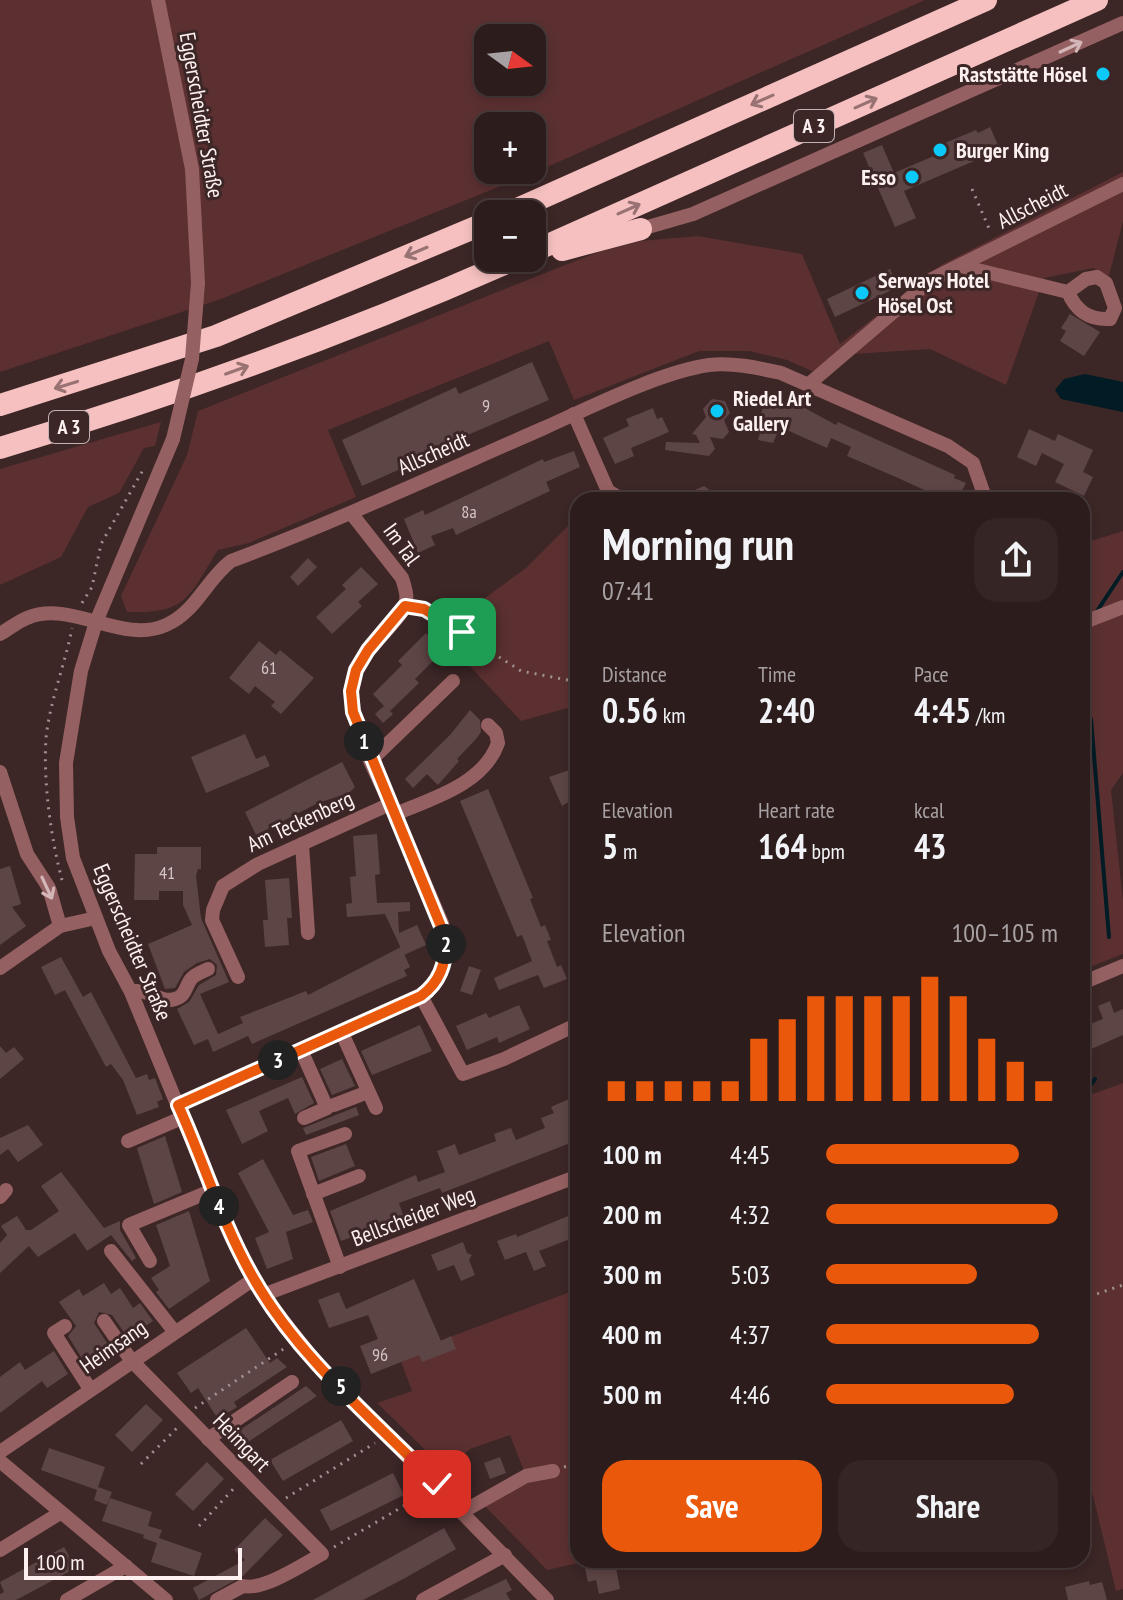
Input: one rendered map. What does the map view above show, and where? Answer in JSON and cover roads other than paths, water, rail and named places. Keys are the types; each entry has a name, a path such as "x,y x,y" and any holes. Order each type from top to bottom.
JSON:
{"highway":[{"name":"A 3","path":"537,200 986,0"},
{"name":"A 3","path":"546,246 1097,0"},
{"name":"A 3","path":"0,405 216,336 474,228"},
{"path":"546,255 641,229"},
{"name":"A 3","path":"0,448 138,406 322,339 487,272"}],"street":[{"name":"Eggerscheidter Straße","path":"158,0 192,169 198,283 192,359 173,439 96,622 81,671 66,763 67,817 73,858 232,1238 263,1295 319,1366 464,1511 547,1600"},
{"path":"641,229 693,214 1123,23"},
{"name":"Allscheidt","path":"809,384 932,279 1123,184"},
{"path":"961,266 1068,292"},
{"name":"Allscheidt","path":"0,634 29,617 74,617 136,630 165,626 192,608 217,573 231,561 351,513 574,414 668,377 709,365 755,367 809,384 948,446 973,463 983,492"},
{"path":"574,414 610,492"},
{"name":"Im Tal","path":"351,513 402,578 407,591 405,606"},
{"name":"Am Teckenberg","path":"405,606 368,650 356,670 351,691 353,712 371,760 447,941 442,973 433,987 421,996"},
{"path":"1090,620 1123,607"},
{"path":"371,760 453,681"},
{"path":"393,809 461,786 489,760 498,743 496,733 488,725"},
{"path":"0,772 27,854 49,888 60,926"},
{"name":"Am Teckenberg","path":"238,977 212,920 223,886 302,844 393,809"},
{"path":"302,844 308,933"},
{"path":"0,968 60,926 96,918"},
{"path":"1090,980 1123,966"},
{"path":"131,992 141,989 167,1000 175,1000 184,994 190,980 208,969"},
{"path":"128,1141 301,1050 421,996 463,1074 504,1059 570,1028"},
{"path":"341,1031 376,1108"},
{"path":"301,1050 327,1108 304,1118"},
{"path":"334,1105 368,1092"},
{"path":"340,1267 298,1151 345,1134"},
{"path":"313,1194 359,1176"},
{"name":"Bellscheider Weg","path":"263,1295 570,1179"},
{"path":"150,1261 129,1225 213,1190"},
{"path":"111,1251 174,1331"},
{"name":"Heimsang","path":"0,1452 254,1279"},
{"name":"Heimgart","path":"104,1321 131,1360 322,1554 297,1569 251,1588 243,1586 217,1600"},
{"path":"65,1326 54,1333 90,1389"},
{"path":"208,1439 292,1382"},
{"path":"0,1461 166,1600"},
{"path":"464,1511 526,1476 553,1471"},
{"path":"0,1550 60,1513"},
{"path":"423,1600 505,1555"},
{"path":"67,1600 126,1566"}],"water":[{"path":"1085,374 1123,382 1123,412 1061,399 1055,390 1064,379"}],"waterway":[{"path":"1095,614 1123,572"},
{"path":"1090,718 1109,937"},
{"path":"1090,1086 1095,1079"}],"place":[{"name":"Raststätte Hösel","path":"1103,74"},
{"name":"Burger King","path":"940,150"},
{"name":"Esso","path":"912,177"},
{"name":"Serways Hotel Hösel Ost","path":"862,293"},
{"name":"Riedel Art Gallery","path":"717,411"}]}
